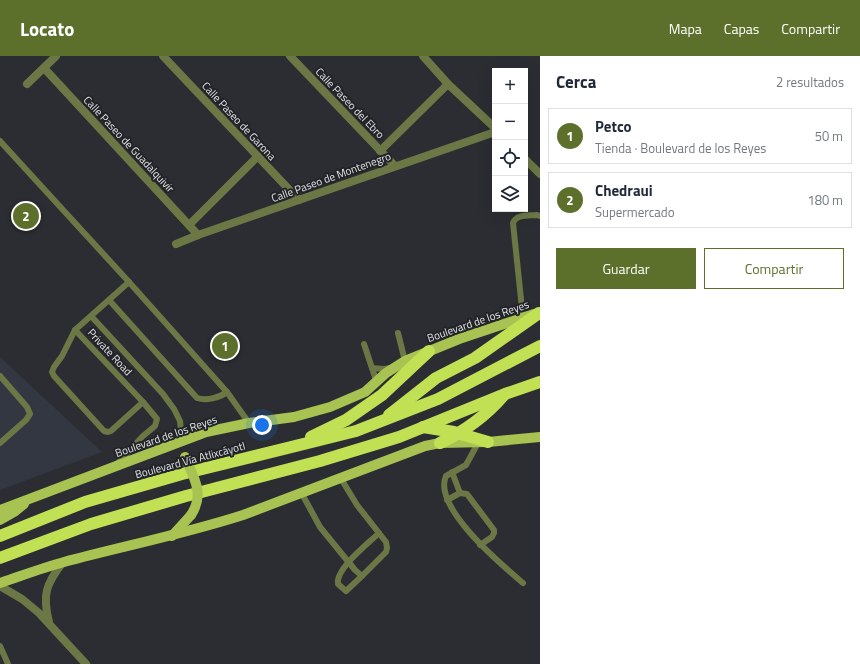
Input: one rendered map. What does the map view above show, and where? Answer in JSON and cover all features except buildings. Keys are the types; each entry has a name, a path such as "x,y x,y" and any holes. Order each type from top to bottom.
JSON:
{"highway":[{"path":"382,421 436,378 475,358 540,312"},
{"name":"Boulevard Vía Atlixcáyotl","path":"0,536 85,502 182,474 356,431 438,399 540,346"},
{"path":"290,447 346,420 382,396 429,351"},
{"path":"0,558 91,524 186,496 320,461 399,437 505,394 540,382"},
{"path":"440,443 460,433 485,415 505,394"},
{"path":"422,427 460,433 483,442"}],"main road":[{"name":"Boulevard de los Reyes","path":"0,510 206,432 249,423 294,417 314,412 355,397 365,392 395,367 405,361 496,326 540,312"},
{"path":"0,583 63,562 172,536 243,514 425,446 440,443 483,442 540,437"},
{"path":"172,536 191,515 198,503 198,494 195,482 185,457 182,441"},
{"path":"0,520 14,512 30,498"}],"street":[{"path":"27,84 56,56"},
{"name":"Calle Paseo de Garona","path":"163,56 299,200"},
{"name":"Calle Paseo del Ebro","path":"290,56 395,166"},
{"path":"423,56 448,84 492,125"},
{"name":"Calle Paseo de Guadalquivir","path":"44,68 198,235"},
{"path":"380,151 448,84"},
{"name":"Calle Paseo de Montenegro","path":"176,244 198,235 492,133"},
{"path":"189,225 257,157"},
{"path":"528,162 540,174"},
{"path":"50,623 45,598 47,588 50,580 63,562"},
{"path":"0,586 22,599 50,623 86,664"}],"lane":[{"path":"0,141 227,392 249,423"},
{"path":"523,318 513,223 514,219 517,217 540,216"},
{"path":"92,317 129,282"},
{"path":"109,300 197,398 206,400 223,395 227,392"},
{"name":"Private Road","path":"114,467 143,436 155,426 157,419 143,402 75,330 92,317 163,394 174,409 180,421 182,441"},
{"path":"75,330 52,372 104,431 111,431 143,402"},
{"path":"398,333 405,361"},
{"path":"364,344 377,383"},
{"path":"372,368 384,369 395,367"},
{"path":"0,376 27,407 30,414 26,420 0,443"},
{"path":"483,442 466,465 452,472 444,479 447,500 452,509 480,545 523,583"},
{"path":"452,472 460,493"},
{"path":"340,478 357,505 379,533 386,542 387,548 386,552 362,576 346,591 343,590 338,584 337,580 349,562 379,533"},
{"path":"301,492 320,527 355,570 362,576"},
{"path":"447,500 460,493 467,494 494,530 492,537 480,545"},
{"path":"0,646 8,664"}],"shaded area":[{"path":"0,357 102,452 0,490"}],"place":[{"name":"Chedraui","path":"26,216"},
{"name":"Petco","path":"225,346"}]}
